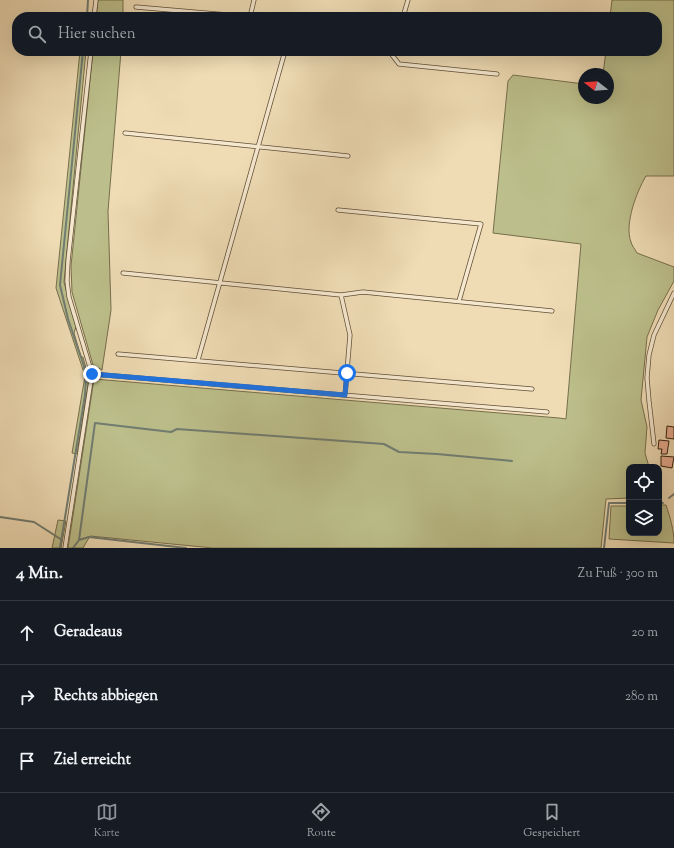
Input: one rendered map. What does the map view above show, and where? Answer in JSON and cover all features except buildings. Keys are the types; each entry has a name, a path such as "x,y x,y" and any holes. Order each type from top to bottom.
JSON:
{"lane":[{"path":"95,12 96,0"},
{"path":"251,12 254,0"},
{"path":"404,12 408,0"},
{"path":"136,8 187,12"},
{"path":"65,548 92,374 69,297 67,280 90,56"},
{"path":"198,360 284,56"},
{"path":"392,56 399,64 497,74"},
{"path":"125,133 348,156"},
{"path":"338,210 481,224 459,301"},
{"path":"123,273 341,295 363,292 552,311"},
{"path":"654,444 648,401 647,378 649,355 654,335 674,294"},
{"path":"341,295 350,335 345,395"},
{"path":"118,354 532,389"},
{"path":"92,374 547,412"}],"green space":[{"path":"98,0 123,0 123,12 97,12"},
{"path":"612,0 674,0 674,176 646,176 632,208 629,235 632,245 637,253 674,267 674,281 658,310 647,337 641,400 647,427 645,453 648,464 626,464 626,498 606,499 601,548 213,548 90,536 83,548 68,548 94,379 566,419 581,244 493,233 508,81 513,75 578,83 578,104 614,104 614,68 604,68 605,56 662,56 662,12 611,12"},
{"path":"79,56 86,56 64,282 76,327 74,333 87,372 88,385 77,454 72,453 85,376 56,288"},
{"path":"92,56 121,56 108,211 111,310 102,370 93,365 72,292 71,266"},
{"path":"662,505 666,505 673,528 674,543 609,539 611,506 626,506 626,536 662,536"},
{"path":"58,520 66,521 61,548 52,548"}],"waterway":[{"path":"87,12 88,0"},
{"path":"60,548 85,395 86,377 84,366 68,319 60,285 83,56"},
{"path":"79,540 95,423 171,432 177,429 384,444 399,452 512,461"},
{"path":"669,498 674,494"},
{"path":"604,548 609,503 626,503"},
{"path":"0,517 34,522 62,540"},
{"path":"73,548 79,540 89,537 186,548"}],"route":[{"path":"92,374 345,395 347,373"}]}
